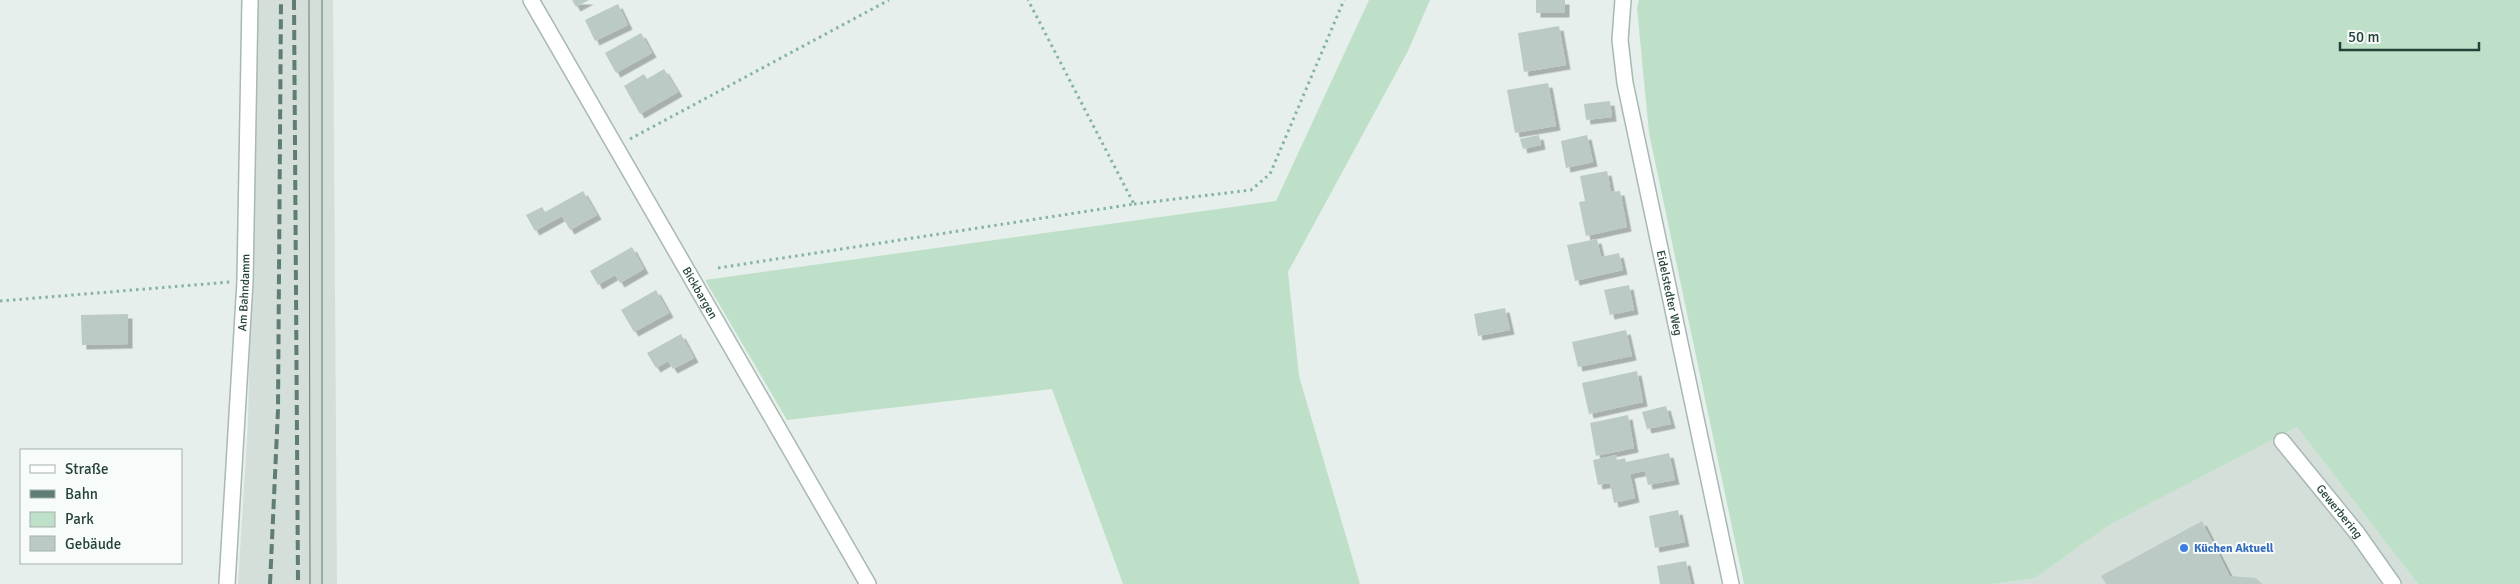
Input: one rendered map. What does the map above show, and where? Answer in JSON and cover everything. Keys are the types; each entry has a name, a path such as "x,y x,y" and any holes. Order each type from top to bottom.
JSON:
{"street":[{"name":"Am Bahndamm","path":"227,584 245,281 250,0"},
{"name":"Bickbargen","path":"531,0 868,584"},
{"name":"Eidelstedter Weg","path":"1623,0 1620,40 1625,83 1731,584"},
{"name":"Gewerbering","path":"2282,441 2357,533 2393,584"}],"path":[{"path":"616,147 889,0"},
{"path":"1028,0 1134,204"},
{"path":"718,268 1134,204 1251,190 1270,174 1344,0"},
{"path":"0,301 245,281"}],"shaded area":[{"path":"257,0 333,0 337,584 238,584 248,423"},
{"path":"2297,427 2418,584 1992,584 2035,578 2111,524"}],"green space":[{"path":"1369,0 1430,0 1408,51 1288,272 1299,376 1360,584 1123,584 1052,389 787,420 705,280 1276,201"},
{"path":"1639,0 2520,0 2520,584 2418,584 2297,427 2111,524 2035,578 1992,584 1744,584 1649,133 1637,8"}],"building":[{"path":"572,0 589,0 576,7"},
{"path":"1536,0 1565,0 1565,13 1536,13"},
{"path":"618,4 628,25 595,41 585,20"},
{"path":"1559,26 1566,65 1524,72 1518,33"},
{"path":"641,33 652,53 616,73 605,53"},
{"path":"664,69 678,92 640,114 624,86 644,74 647,79"},
{"path":"1548,83 1556,126 1515,133 1507,90"},
{"path":"1610,101 1612,117 1586,120 1584,104"},
{"path":"1539,135 1541,145 1523,149 1520,139"},
{"path":"1587,135 1593,162 1566,168 1561,141"},
{"path":"1607,171 1611,192 1620,191 1627,227 1586,236 1579,202 1585,201 1580,176"},
{"path":"583,191 597,215 570,230 562,216 535,231 526,215 542,207 545,212"},
{"path":"1597,239 1601,257 1619,253 1623,270 1575,281 1567,245"},
{"path":"632,247 644,269 620,283 615,275 598,285 590,271"},
{"path":"1629,285 1634,310 1610,315 1604,290"},
{"path":"656,290 669,313 634,332 621,310"},
{"path":"1505,308 1510,330 1478,336 1474,314"},
{"path":"128,314 128,344 82,345 81,315"},
{"path":"1626,330 1632,356 1578,367 1572,342"},
{"path":"681,334 694,358 673,369 668,361 656,368 647,353"},
{"path":"1637,371 1643,402 1589,414 1582,383"},
{"path":"1666,406 1671,424 1647,429 1642,412"},
{"path":"1628,415 1634,448 1596,456 1590,423"},
{"path":"1669,453 1675,480 1648,485 1645,471 1630,474 1635,498 1614,503 1610,483 1598,485 1593,460 1616,455 1617,460 1625,458 1626,462"},
{"path":"1678,510 1685,542 1655,548 1649,516"},
{"name":"Küchen Aktuell","path":"2202,521 2230,576 2256,578 2262,584 2106,584 2101,576"},
{"path":"1686,561 1691,584 1660,584 1657,566"}],"tram line":[{"path":"309,0 310,584"},
{"path":"322,0 322,584"}],"railway":[{"path":"270,584 278,410 281,0"},
{"path":"294,0 298,584"}],"place":[{"name":"Küchen Aktuell","path":"2184,548"}]}
